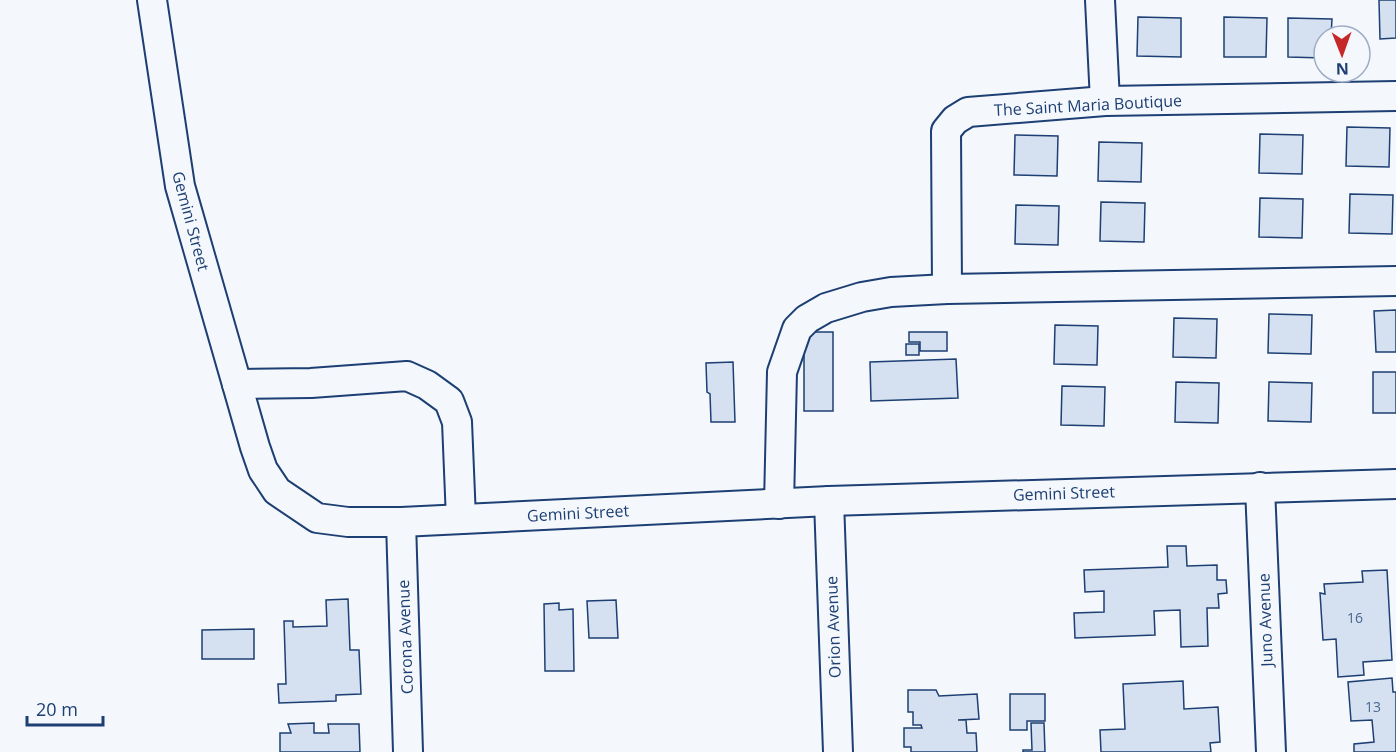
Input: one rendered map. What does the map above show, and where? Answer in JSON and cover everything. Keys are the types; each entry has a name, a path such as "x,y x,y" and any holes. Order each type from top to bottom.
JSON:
{"street":[{"name":"Gemini Street","path":"152,0 180,186 263,470 278,491 317,518 348,522 401,522 829,501 1396,484"},
{"path":"1100,0 1105,101"},
{"name":"The Saint Maria Boutique","path":"947,289 946,131 955,120 968,112 1105,101 1396,96"},
{"path":"779,504 782,372 797,329 807,319 826,308 862,297 891,292 947,289 1396,281"},
{"path":"237,384 311,383 406,376 427,385 449,401 457,422 461,519"},
{"name":"Juno Avenue","path":"1260,487 1271,752"},
{"name":"Orion Avenue","path":"829,501 838,752"},
{"name":"Corona Avenue","path":"401,522 408,752"}],"building":[{"path":"1379,0 1396,0 1396,38 1380,39"},
{"path":"1138,17 1181,18 1181,57 1137,56"},
{"path":"1224,17 1267,18 1266,57 1224,57"},
{"path":"1288,18 1332,19 1332,24 1312,24 1312,58 1288,57"},
{"path":"1347,127 1390,128 1389,167 1346,166"},
{"path":"1260,134 1303,135 1302,174 1259,173"},
{"path":"1015,135 1058,136 1057,176 1014,175"},
{"path":"1099,142 1142,143 1141,182 1098,181"},
{"path":"1350,194 1393,195 1392,234 1349,233"},
{"path":"1260,198 1303,199 1302,238 1259,237"},
{"path":"1101,202 1145,203 1144,242 1100,241"},
{"path":"1016,205 1059,206 1058,245 1015,244"},
{"path":"1396,310 1396,352 1376,352 1374,311"},
{"path":"1269,314 1312,315 1311,354 1268,353"},
{"path":"1174,318 1217,319 1216,358 1173,357"},
{"path":"1055,325 1098,326 1097,365 1054,364"},
{"path":"804,332 833,332 833,411 804,411"},
{"path":"909,332 947,332 947,351 920,351 920,342 909,342"},
{"path":"906,344 919,344 919,355 906,355"},
{"path":"956,359 958,398 871,401 870,362"},
{"path":"733,362 735,422 711,422 706,363"},
{"path":"1373,372 1396,372 1396,413 1373,413"},
{"path":"1176,382 1219,383 1218,423 1175,422"},
{"path":"1269,382 1312,383 1311,422 1268,421"},
{"path":"1062,386 1105,387 1104,426 1061,425"},
{"path":"1167,546 1186,546 1187,566 1217,565 1217,580 1226,580 1227,593 1218,594 1219,608 1207,608 1208,646 1181,647 1180,610 1154,611 1155,635 1075,638 1074,613 1104,612 1104,591 1085,592 1084,570 1168,567"},
{"path":"1387,570 1392,660 1363,662 1364,675 1338,677 1336,639 1323,640 1320,593 1325,594 1324,584 1363,582 1362,571"},
{"path":"348,599 350,650 359,650 361,694 336,695 336,701 279,703 278,684 286,684 284,621 293,621 293,627 327,626 326,600"},
{"path":"616,600 618,638 589,638 587,601"},
{"path":"559,603 559,610 573,609 574,671 545,671 544,604"},
{"path":"254,629 254,659 202,659 202,630"},
{"path":"1392,678 1393,692 1396,692 1396,752 1354,752 1354,744 1374,742 1372,720 1351,721 1348,682"},
{"path":"1183,681 1184,709 1218,707 1220,742 1210,743 1211,752 1101,752 1100,730 1125,729 1123,684"},
{"path":"908,690 936,690 939,696 977,694 979,719 958,720 966,720 967,733 976,733 977,752 911,752 911,747 904,747 904,728 922,728 921,725 913,725 913,712 908,712"},
{"path":"1010,694 1045,694 1045,721 1027,721 1027,730 1010,730"},
{"path":"314,723 314,733 329,733 328,724 359,724 360,752 280,752 280,733 291,733 288,724"},
{"path":"1031,723 1044,723 1045,752 1023,752 1023,750 1032,750"}]}
